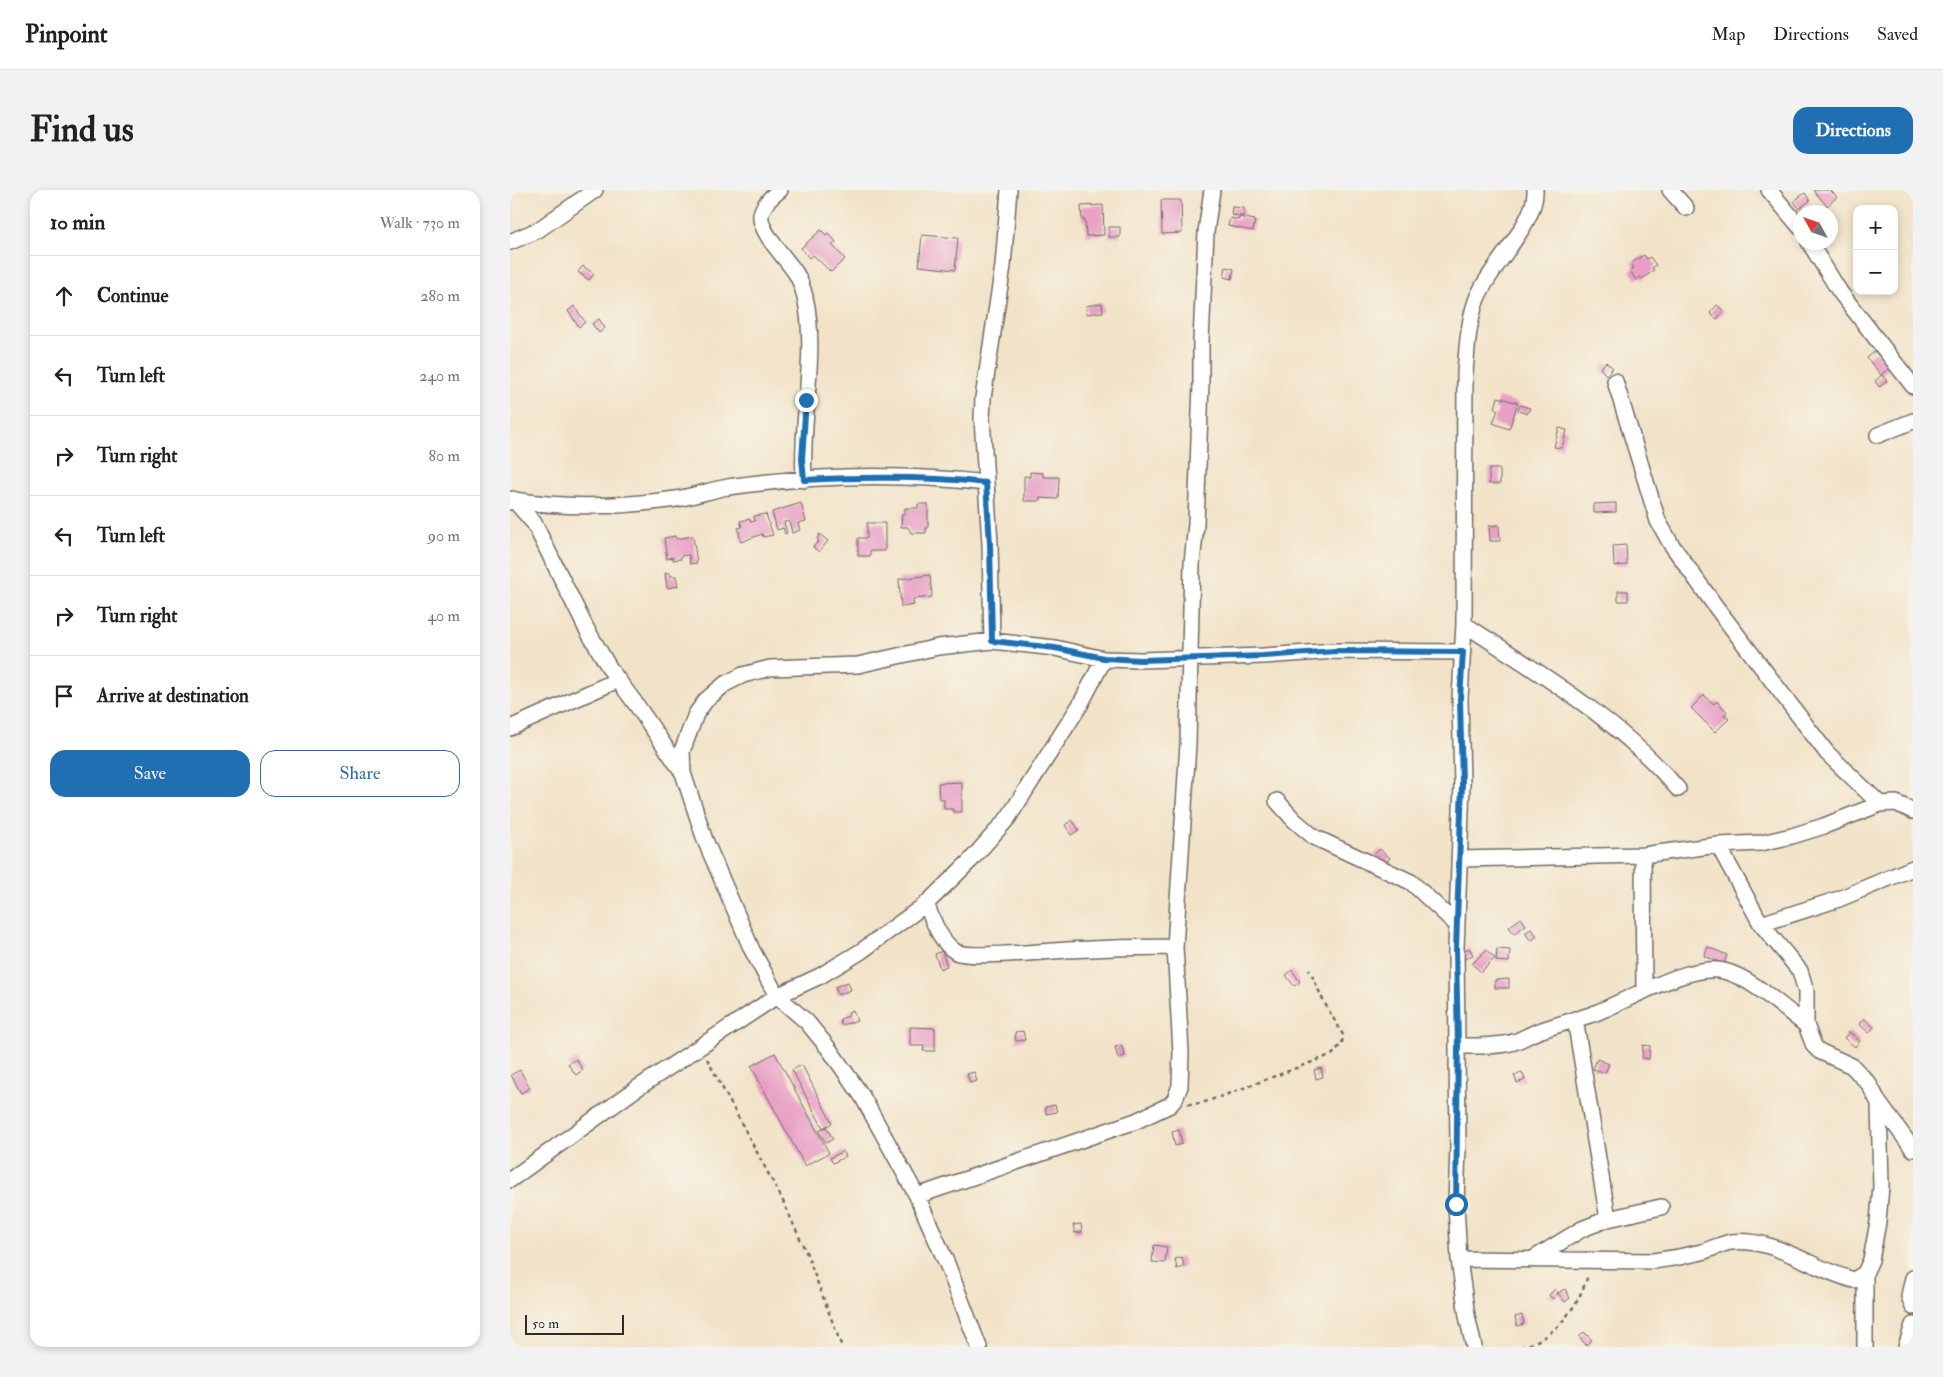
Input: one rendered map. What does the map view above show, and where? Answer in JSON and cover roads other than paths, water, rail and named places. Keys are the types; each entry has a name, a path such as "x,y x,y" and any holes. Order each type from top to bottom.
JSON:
{"street":[{"path":"510,242 538,230 595,190"},
{"path":"780,190 765,204 760,219 771,240 797,274 805,296 809,342 803,428 804,480"},
{"path":"992,641 990,544 982,418 983,398 1003,266 1009,190"},
{"path":"917,1196 1136,1121 1170,1106 1180,1086 1181,1052 1175,947 1188,744 1192,562 1198,480 1206,232 1212,190"},
{"path":"1474,1347 1467,1316 1459,1259 1456,1188 1457,925 1462,784 1460,699 1464,624 1464,373 1469,332 1477,300 1489,276 1529,214 1536,198 1535,190"},
{"path":"1670,190 1686,208"},
{"path":"1769,190 1793,219"},
{"path":"1814,250 1840,292 1913,386"},
{"path":"1615,381 1658,521 1671,544 1716,608 1827,753 1880,804"},
{"path":"1878,435 1913,421"},
{"path":"511,499 550,506 618,506 678,498 727,487 804,480 882,478 956,480 986,483"},
{"path":"511,499 534,523 586,628 618,680 683,773 706,840 730,900 752,950 777,996 807,1022 829,1049 862,1096 917,1196 947,1264 979,1347"},
{"path":"1464,624 1545,677 1610,723 1662,769 1678,789"},
{"path":"683,773 682,751 696,714 706,700 724,684 744,675 770,668 858,665 938,647 992,641 1055,648 1104,658 1141,660 1263,656 1335,651 1463,652"},
{"path":"510,1180 636,1089 700,1046 777,996 820,976 860,952 926,904 971,860 1008,818 1080,705 1104,658"},
{"path":"510,728 618,680"},
{"path":"1277,801 1294,820 1314,837 1411,882 1457,925"},
{"path":"1460,859 1643,855 1718,845 1761,843 1824,826 1880,804 1896,803 1913,811"},
{"path":"1718,845 1761,924 1800,971 1806,991 1806,1025 1814,1046 1819,1051 1852,1066 1869,1084 1880,1103 1913,1149"},
{"path":"1643,855 1644,990"},
{"path":"1761,924 1839,899 1913,868"},
{"path":"926,904 947,944 958,953 975,955 1175,947"},
{"path":"1458,1046 1514,1042 1592,1014 1644,990 1693,972 1722,970 1735,974 1806,1025"},
{"path":"1575,1019 1608,1220"},
{"path":"1865,1347 1865,1274 1871,1260 1878,1222 1881,1186 1880,1103"},
{"path":"1532,1260 1582,1229 1608,1220 1661,1207"},
{"path":"1459,1259 1653,1261 1673,1259 1730,1242 1753,1243 1791,1254 1839,1276 1854,1280 1865,1274"},
{"path":"1913,1278 1909,1296 1913,1307"},
{"path":"1906,1347 1913,1325"}]}
